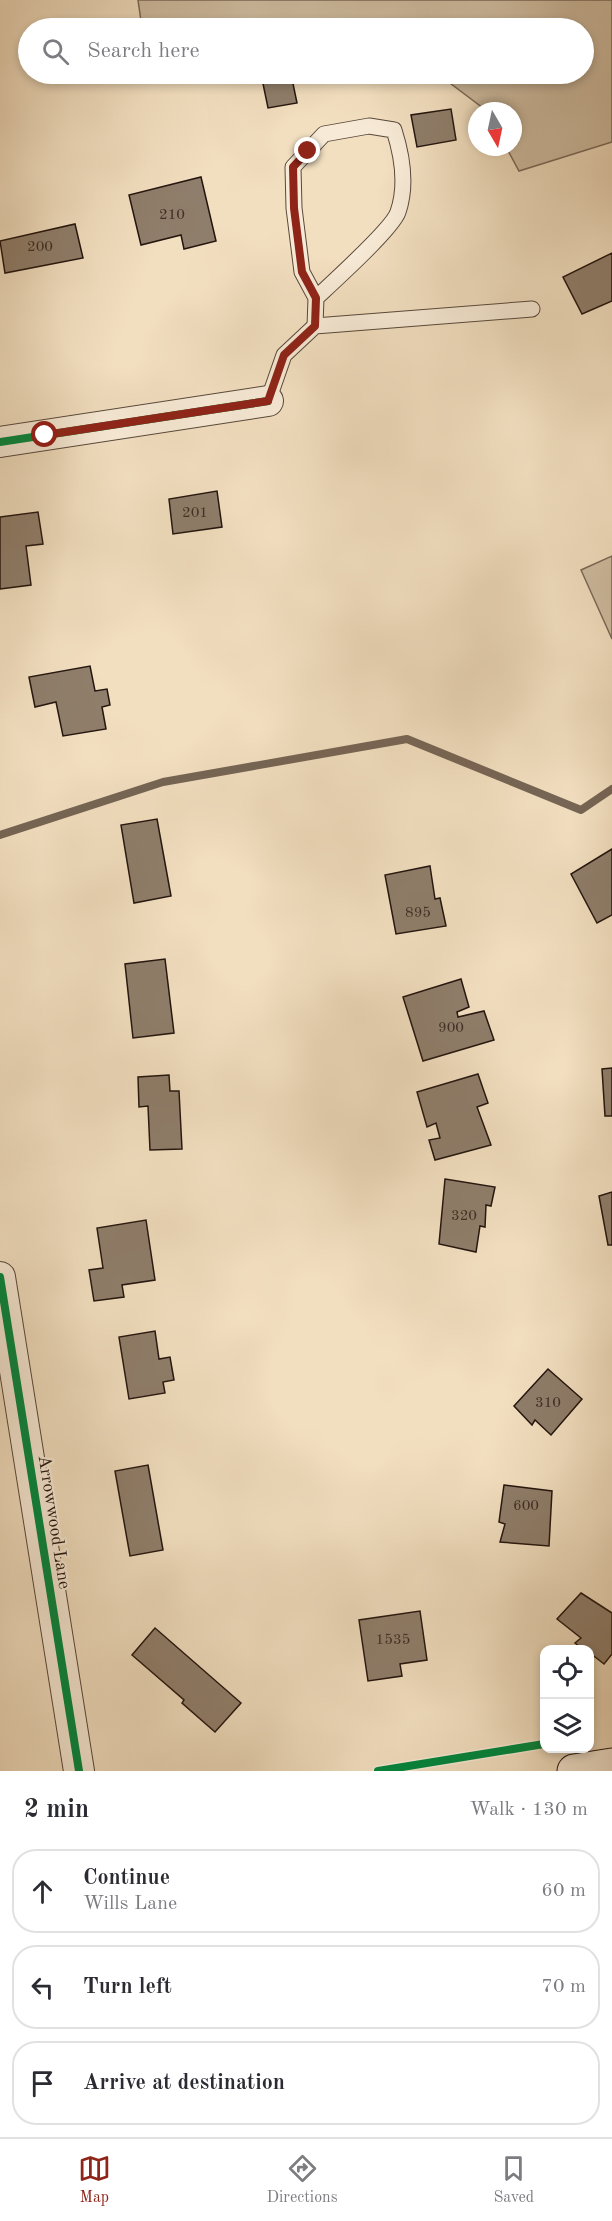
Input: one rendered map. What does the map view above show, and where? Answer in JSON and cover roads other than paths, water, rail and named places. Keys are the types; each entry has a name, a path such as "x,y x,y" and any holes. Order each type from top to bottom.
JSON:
{"main road":[{"path":"574,1771 612,1765"}],"street":[{"path":"0,442 268,401"},
{"name":"Arrowwood Lane","path":"0,1277 79,1771"}],"lane":[{"path":"315,326 316,298 302,272 294,208 293,167 324,134 369,126 393,130 400,149 403,182 398,213 353,264 316,298"},
{"path":"268,401 284,355 315,326 531,309"}],"waterway":[{"path":"0,835 163,782 407,739 581,810 612,789"}]}
